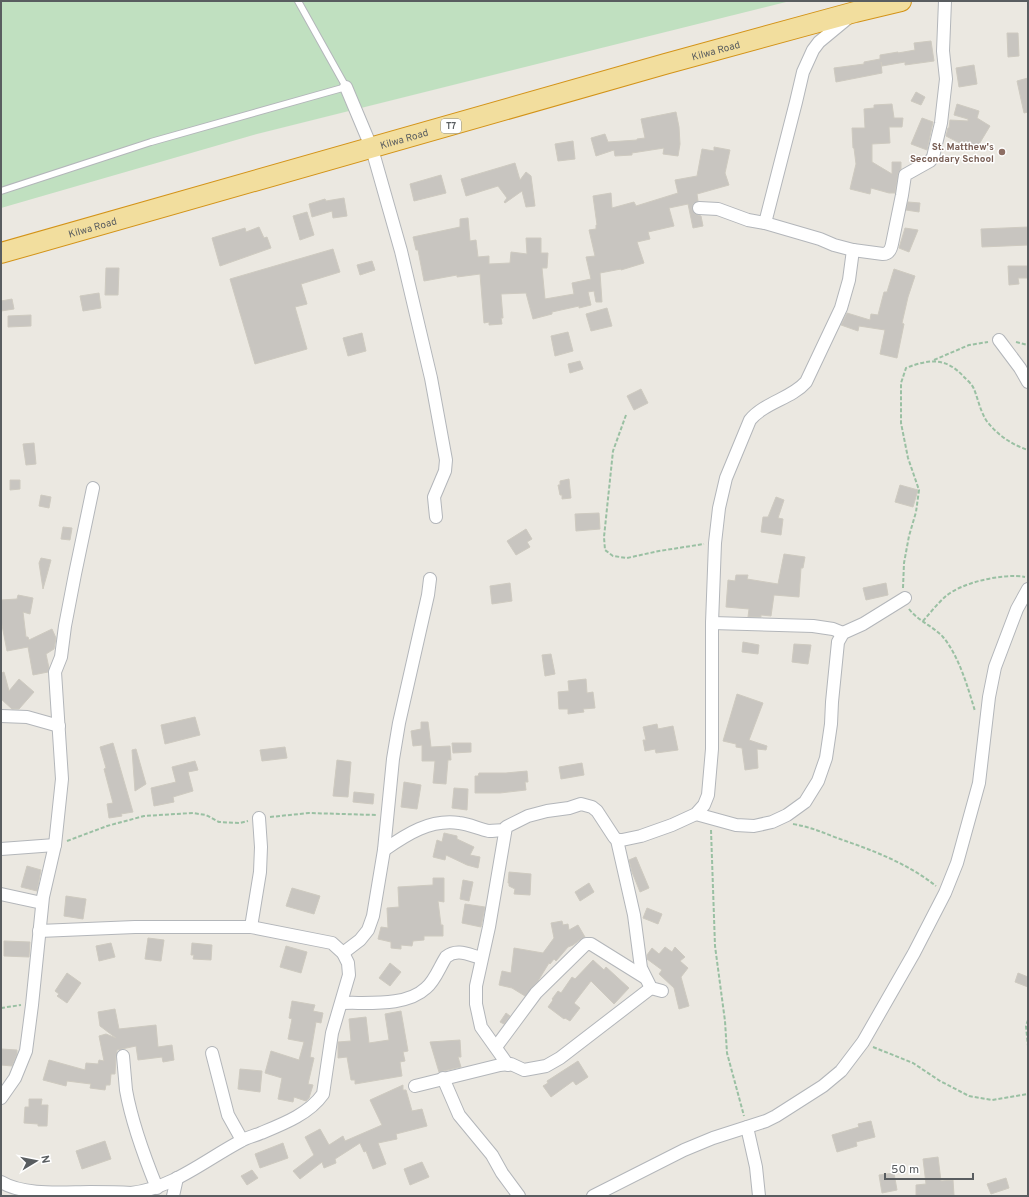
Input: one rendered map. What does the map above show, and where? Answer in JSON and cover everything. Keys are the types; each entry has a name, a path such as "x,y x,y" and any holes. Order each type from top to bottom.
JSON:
{"highway":[{"name":"Kilwa Road","path":"1,253 372,149 665,64 855,12 901,1"}],"street":[{"path":"699,208 718,209 748,220 765,223 854,250 886,254 890,250 902,195 904,175 930,161 933,157 941,123 946,79 943,51 945,1"},
{"path":"765,223 803,72 808,60 818,42 855,12"},
{"path":"346,87 372,149 401,251 431,378 444,444 446,464 445,471 434,497 436,517"},
{"path":"617,840 641,836 672,825 696,814 704,805 710,782 712,749 712,623 715,543 719,508 726,478 750,420 754,414 790,395 802,387 806,382 841,308 854,250"},
{"path":"999,340 1020,368 1028,382"},
{"path":"1,1098 15,1078 27,1046 42,903 55,845 62,779 54,672 61,657 73,582 93,488"},
{"path":"343,953 360,940 368,930 373,916 384,850 393,759 399,723 428,595 430,579"},
{"path":"593,1196 684,1150 713,1138 766,1121 776,1116 823,1086 841,1071 863,1042 911,960 945,893 957,863 979,783 989,697 995,667 1017,609 1028,589"},
{"path":"696,814 736,825 754,826 772,822 805,802 818,782 826,758 831,724 838,642 843,633 863,624 905,598"},
{"path":"712,623 813,626 833,629 843,633"},
{"path":"1,716 27,717 59,726"},
{"path":"508,1065 482,1027 476,1004 476,986 489,926 505,830 508,825 528,816 547,810 569,808 581,804 592,807 597,811 617,840 634,915 637,933 638,956 644,977"},
{"path":"251,927 260,872 261,847 259,818"},
{"path":"384,850 416,831 433,824 443,822 465,824 490,831 505,830"},
{"path":"1,849 55,845"},
{"path":"1,894 42,903"},
{"path":"1,1182 8,1186 20,1189 40,1191 131,1193 145,1191 157,1188 177,1178 242,1140 261,1133 301,1114 319,1099 324,1089 332,1033 349,975 348,963 343,953 332,944 251,927 135,927 39,931"},
{"path":"415,1086 474,1071 508,1065 514,1065 524,1070 546,1066 554,1062 657,989 644,977 591,944 586,944 536,993 496,1047"},
{"path":"342,1002 393,1001 414,996 427,988 446,957 451,953 457,951 481,958"},
{"path":"212,1053 228,1115 242,1140"},
{"path":"123,1056 126,1090 132,1116 139,1140 157,1188"},
{"path":"444,1078 459,1115 492,1155 502,1173 519,1196"},
{"path":"747,1127 756,1167 759,1196"},
{"path":"173,1196 177,1178"}],"lane":[{"path":"1,191 151,142 346,87 298,1"}],"path":[{"path":"933,361 969,345 999,340 1028,345"},
{"path":"976,713 954,655 943,638 914,616 908,608 905,598 903,588 904,563 909,536 916,512 919,490 908,458 901,423 901,383 906,368 922,362 933,361 949,364 959,371 973,386 982,412 990,423 1011,443 1028,450"},
{"path":"626,415 613,451 604,537 605,550 613,556 627,558 659,551 715,543"},
{"path":"923,622 946,596 965,586 989,579 1014,576 1025,577 1028,579"},
{"path":"55,845 107,826 144,816 193,813 206,815 219,822 240,823 259,818 309,813 387,815"},
{"path":"711,819 715,946 725,1021 727,1053 747,1127"},
{"path":"772,822 815,828 864,847 922,874 945,893"},
{"path":"1,1008 32,1005"},
{"path":"1028,1020 1026,1026 1028,1046"},
{"path":"863,1042 913,1063 940,1081 969,1096 992,1100 1028,1094"}],"green space":[{"path":"1,1 790,1 257,134 1,208"}],"building":[{"path":"1007,33 1018,33 1019,56 1008,57"},
{"path":"931,41 934,61 905,65 905,62 882,66 881,62 882,73 836,82 834,68 864,64 864,62 880,59 880,55 915,50 914,43"},
{"path":"974,65 977,84 959,87 956,68"},
{"path":"1028,78 1028,112 1024,113 1017,81"},
{"path":"916,92 925,97 921,105 911,101"},
{"path":"892,104 894,118 903,118 902,127 889,127 890,143 872,144 872,162 892,174 892,162 901,162 901,169 898,174 895,193 889,193 871,188 870,194 850,189 856,164 853,148 852,128 865,128 864,109 874,108 874,105"},
{"path":"957,104 979,111 977,118 990,126 975,151 946,136 950,120 968,121 968,119 954,115"},
{"path":"676,112 680,144 678,156 663,154 664,148 632,153 632,155 615,156 614,150 596,156 591,138 605,134 608,142 645,138 641,119"},
{"path":"922,118 933,122 927,150 911,144"},
{"path":"573,141 575,159 558,161 555,144"},
{"path":"714,147 730,150 725,173 729,185 697,194 698,201 693,204 692,208 695,214 701,216 703,226 693,228 688,204 669,208 674,226 648,232 650,239 637,242 644,263 621,270 600,273 602,302 596,302 594,291 588,292 591,305 552,312 552,314 533,319 526,293 501,294 502,324 489,325 489,322 484,323 480,274 457,277 457,275 424,281 418,250 416,250 413,237 460,227 460,219 468,218 470,241 476,240 478,257 489,256 489,264 510,263 511,252 527,254 526,238 541,238 541,253 548,253 547,268 542,268 545,299 574,294 572,283 591,279 586,257 595,256 589,230 596,229 597,225 593,196 611,193 612,208 634,202 636,206 678,193 675,180 697,176 702,149 714,151"},
{"path":"515,163 520,180 526,172 531,176 535,206 526,207 522,191 505,203 504,202 507,198 498,186 466,196 461,179"},
{"path":"441,175 446,193 414,201 410,184"},
{"path":"344,198 347,216 333,218 332,211 312,217 309,204 325,199 326,201"},
{"path":"908,202 920,203 919,212 906,210"},
{"path":"307,212 314,235 300,240 293,216"},
{"path":"259,227 264,238 267,237 271,248 220,266 212,238 245,228 246,232"},
{"path":"1028,227 1028,245 982,247 981,229"},
{"path":"905,228 918,230 909,252 899,248"},
{"path":"333,249 340,272 301,284 307,304 295,307 307,349 255,364 230,279"},
{"path":"372,261 375,270 360,275 357,265"},
{"path":"1008,266 1028,266 1028,278 1018,278 1019,284 1009,285"},
{"path":"106,268 119,268 118,295 105,295"},
{"path":"894,269 915,276 902,323 904,324 897,358 880,354 885,330 859,326 858,331 841,325 847,313 870,320 871,314 878,315 884,292 887,292"},
{"path":"99,293 101,308 83,311 80,296"},
{"path":"12,299 14,309 1,311 1,301"},
{"path":"607,308 612,326 591,331 586,314"},
{"path":"31,315 31,326 8,327 8,316"},
{"path":"568,332 573,351 555,356 551,336"},
{"path":"362,333 366,351 348,356 343,338"},
{"path":"580,361 583,369 570,373 568,364"},
{"path":"641,389 648,403 634,410 627,396"},
{"path":"34,443 36,464 26,465 23,444"},
{"path":"569,479 571,498 562,499 558,485 560,485 560,481"},
{"path":"10,480 20,480 20,489 10,490"},
{"path":"900,485 918,490 913,507 895,502"},
{"path":"41,495 51,497 49,508 39,506"},
{"path":"776,497 784,500 778,518 783,519 781,535 761,532 763,517 768,517"},
{"path":"599,513 600,529 576,531 575,514"},
{"path":"63,527 72,528 70,540 61,539"},
{"path":"526,529 532,539 527,542 530,547 516,555 507,541"},
{"path":"784,554 805,557 803,568 801,568 799,597 774,595 771,616 761,615 761,617 748,617 749,609 726,607 728,580 735,581 736,575 748,575 747,579 778,584"},
{"path":"41,558 51,560 43,589 39,563"},
{"path":"510,583 512,601 492,604 490,586"},
{"path":"886,583 888,595 866,600 863,588"},
{"path":"18,595 33,598 30,614 23,612 26,637 28,637 29,640 52,629 56,638 54,649 46,654 49,668 48,672 33,675 28,647 7,651 1,620 1,600 17,599"},
{"path":"743,642 759,645 758,654 742,652"},
{"path":"794,644 811,645 808,664 792,662"},
{"path":"551,654 555,674 545,676 542,655"},
{"path":"4,672 9,691 19,679 34,692 19,709 12,709 1,699 1,673"},
{"path":"586,679 587,693 593,692 595,708 583,709 584,712 568,714 568,709 559,709 558,692 569,691 568,681"},
{"path":"737,694 763,703 749,740 767,746 766,750 757,749 758,768 745,770 742,748 736,747 736,744 723,741"},
{"path":"195,717 200,735 165,744 161,725"},
{"path":"421,722 428,722 431,747 450,746 451,760 448,760 446,784 433,783 435,761 422,761 422,745 413,746 411,731 421,729"},
{"path":"657,724 658,729 673,726 678,750 656,753 655,749 645,751 643,740 646,740 643,727"},
{"path":"113,743 133,812 121,814 122,816 109,818 107,804 113,803 100,747"},
{"path":"452,743 471,743 471,752 453,753"},
{"path":"285,747 287,758 262,761 260,750"},
{"path":"136,749 146,784 135,791 132,750"},
{"path":"337,760 351,762 348,797 333,796"},
{"path":"195,761 198,770 188,772 193,791 173,797 174,802 154,806 151,788 176,782 172,767"},
{"path":"582,763 584,775 561,779 559,767"},
{"path":"527,771 528,782 525,782 526,790 500,793 475,793 475,776 478,776 479,773"},
{"path":"404,782 421,785 417,809 401,807"},
{"path":"454,788 468,789 467,810 452,808"},
{"path":"354,792 374,794 373,804 353,802"},
{"path":"444,833 457,836 457,839 474,847 470,855 480,857 478,868 467,865 446,855 445,860 433,857 437,840 442,842"},
{"path":"636,857 649,888 640,892 629,860"},
{"path":"27,866 41,870 37,891 21,887"},
{"path":"509,872 531,874 530,895 514,894 515,889 509,886 508,883"},
{"path":"433,878 444,878 444,902 438,901 441,925 443,925 443,936 424,936 424,940 413,941 412,946 401,945 401,949 391,948 391,942 378,939 381,927 388,928 387,908 399,907 398,887 433,885"},
{"path":"463,880 473,882 469,901 460,899"},
{"path":"589,883 594,892 580,901 575,892"},
{"path":"292,888 320,896 314,914 286,906"},
{"path":"66,896 86,899 83,919 64,916"},
{"path":"465,904 485,907 481,927 462,923"},
{"path":"647,908 662,914 658,924 643,918"},
{"path":"562,921 563,925 568,924 569,930 578,925 585,937 568,947 556,961 554,959 550,964 549,963 538,981 525,996 512,988 499,985 502,971 511,973 514,948 543,953 554,938 551,923"},
{"path":"148,938 164,940 161,961 145,959"},
{"path":"4,941 30,942 29,957 4,956"},
{"path":"111,943 115,957 99,961 96,946"},
{"path":"192,943 212,945 211,960 193,959 194,955 191,955"},
{"path":"286,946 307,952 301,973 280,967"},
{"path":"665,947 672,952 675,947 685,957 680,961 688,968 681,977 689,1006 679,1009 674,988 659,974 662,970 647,959 647,955 652,948 659,954"},
{"path":"593,960 604,970 606,967 629,988 614,1004 591,981 574,1003 580,1008 570,1021 565,1018 564,1019 548,1007 558,991 561,993 572,977 575,979"},
{"path":"390,963 401,972 390,986 379,978"},
{"path":"67,973 81,983 67,1003 57,996 59,994 55,991"},
{"path":"1018,973 1028,977 1028,987 1015,982"},
{"path":"292,1001 315,1005 313,1011 323,1013 321,1023 316,1022 310,1057 314,1058 308,1084 313,1085 309,1098 306,1101 294,1097 293,1102 278,1099 282,1078 265,1073 271,1051 299,1060 304,1042 288,1039 292,1019 289,1018"},
{"path":"115,1009 119,1029 156,1025 158,1047 172,1045 174,1060 163,1062 162,1057 138,1060 136,1046 117,1050 115,1074 111,1074 110,1085 106,1085 105,1090 90,1088 91,1084 67,1081 66,1086 43,1080 49,1060 85,1070 86,1063 98,1064 99,1060 104,1061 99,1036 106,1034 116,1038 100,1026 98,1012"},
{"path":"401,1011 408,1051 403,1052 405,1061 400,1062 402,1076 355,1084 355,1080 351,1080 347,1057 338,1058 338,1042 351,1041 349,1019 366,1017 369,1043 389,1040 385,1014"},
{"path":"506,1013 510,1016 504,1024 500,1022"},
{"path":"460,1040 461,1057 458,1057 461,1067 439,1072 430,1042"},
{"path":"1,1049 17,1050 12,1066 1,1065"},
{"path":"578,1061 588,1077 576,1085 573,1081 551,1097 543,1086 548,1083 547,1081"},
{"path":"240,1069 262,1071 260,1092 238,1089"},
{"path":"403,1085 403,1090 406,1090 412,1111 422,1109 427,1126 396,1134 397,1139 378,1143 386,1164 373,1169 366,1151 364,1152 360,1143 335,1159 336,1163 324,1168 322,1162 300,1179 293,1171 314,1155 305,1137 320,1129 329,1145 343,1136 345,1141 382,1125 370,1100"},
{"path":"29,1099 42,1099 41,1105 48,1105 47,1126 24,1123 25,1107 29,1107"},
{"path":"871,1121 875,1137 856,1142 857,1146 837,1152 832,1135 859,1127 858,1124"},
{"path":"105,1141 111,1159 82,1169 76,1151"},
{"path":"283,1143 288,1158 260,1168 255,1154"},
{"path":"938,1157 941,1181 953,1180 954,1195 916,1196 916,1185 926,1184 923,1159"},
{"path":"422,1162 429,1177 410,1185 404,1169"},
{"path":"252,1170 258,1178 247,1185 241,1176"},
{"path":"894,1173 897,1190 882,1193 879,1175"},
{"path":"1006,1178 1009,1188 991,1194 987,1184"}],"place":[{"name":"St. Matthew's Secondary School","path":"1002,152"}]}
